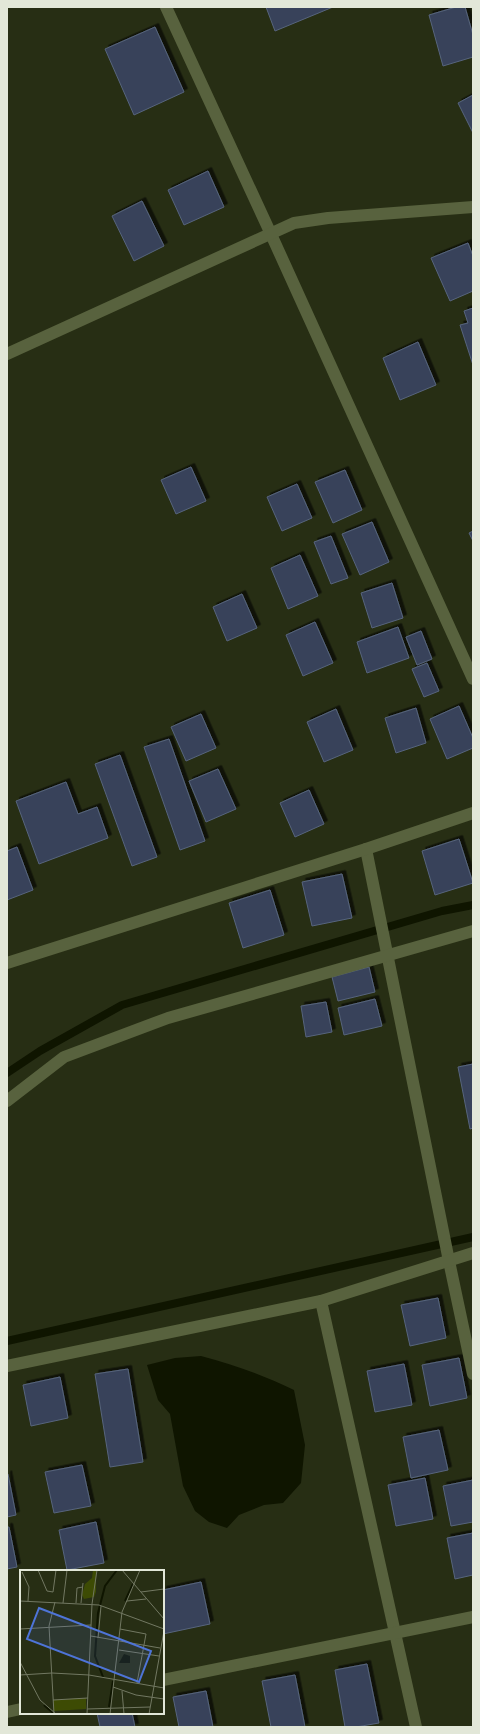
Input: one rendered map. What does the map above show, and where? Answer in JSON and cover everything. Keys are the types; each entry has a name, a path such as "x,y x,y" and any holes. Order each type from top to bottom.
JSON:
{"street":[{"path":"166,7 473,679"},
{"path":"7,354 270,232 294,223 328,218 473,207"},
{"path":"7,963 366,849 473,813"},
{"path":"366,849 473,1374"},
{"path":"7,1101 64,1057 168,1018 387,957 473,931"},
{"path":"7,1366 322,1301 473,1253"},
{"path":"322,1301 416,1727"},
{"path":"164,1680 473,1617"},
{"path":"7,1712 20,1709"}],"shaded area":[{"path":"201,1356 249,1371 294,1390 305,1445 301,1483 283,1503 264,1505 239,1515 227,1528 209,1522 195,1511 183,1486 170,1414 158,1400 147,1365 175,1358"}],"building":[{"path":"266,7 333,7 275,31"},
{"path":"456,7 465,7 473,35 473,57 443,66 429,15"},
{"path":"155,27 184,92 134,115 105,49"},
{"path":"473,95 473,133 458,103"},
{"path":"208,171 224,207 184,225 168,190"},
{"path":"142,201 164,246 134,261 112,216"},
{"path":"468,243 473,256 473,291 450,301 431,258"},
{"path":"473,308 473,365 460,325 468,323 464,311"},
{"path":"418,342 436,385 400,400 383,358"},
{"path":"191,467 206,501 176,514 161,480"},
{"path":"345,470 362,510 333,523 315,482"},
{"path":"297,484 312,518 282,531 267,497"},
{"path":"372,522 389,562 360,575 342,534"},
{"path":"473,531 473,541 469,533"},
{"path":"331,536 348,578 331,584 314,542"},
{"path":"300,555 318,596 288,609 271,568"},
{"path":"392,583 403,618 372,628 361,593"},
{"path":"242,594 257,628 227,641 213,607"},
{"path":"315,622 333,663 303,676 286,635"},
{"path":"398,627 409,658 367,673 357,642"},
{"path":"421,631 432,659 417,665 406,637"},
{"path":"427,663 439,691 424,697 412,669"},
{"path":"459,706 473,738 473,748 447,759 430,719"},
{"path":"416,708 426,743 396,753 385,718"},
{"path":"336,709 353,750 324,762 307,722"},
{"path":"201,714 216,748 186,761 171,727"},
{"path":"169,739 205,841 180,850 144,747"},
{"path":"120,755 157,857 132,866 95,764"},
{"path":"218,769 236,809 206,822 189,781"},
{"path":"66,782 78,814 97,807 108,838 39,864 16,801"},
{"path":"309,790 324,824 295,837 280,803"},
{"path":"459,839 473,883 435,895 422,851"},
{"path":"17,847 33,890 7,900 7,851"},
{"path":"342,874 352,918 312,926 302,882"},
{"path":"270,890 284,935 243,948 229,903"},
{"path":"369,967 375,992 338,1001 332,977"},
{"path":"375,999 382,1026 344,1035 338,1008"},
{"path":"326,1002 332,1032 306,1037 301,1006"},
{"path":"473,1064 473,1128 470,1129 458,1067"},
{"path":"438,1298 446,1338 410,1346 401,1305"},
{"path":"459,1358 467,1398 430,1406 422,1365"},
{"path":"404,1364 412,1405 375,1412 367,1371"},
{"path":"128,1369 143,1462 110,1467 95,1374"},
{"path":"60,1377 68,1418 31,1426 23,1385"},
{"path":"439,1430 448,1470 411,1478 403,1437"},
{"path":"82,1465 91,1506 54,1513 45,1472"},
{"path":"8,1474 16,1515 7,1517 7,1475"},
{"path":"425,1478 433,1519 396,1526 388,1485"},
{"path":"473,1480 473,1522 451,1526 443,1486"},
{"path":"96,1522 104,1563 67,1570 59,1530"},
{"path":"7,1527 9,1527 17,1567 7,1569"},
{"path":"473,1533 473,1575 455,1579 447,1538"},
{"path":"201,1582 210,1624 164,1634 164,1590"},
{"path":"367,1664 379,1723 356,1727 345,1727 335,1670"},
{"path":"295,1675 305,1727 271,1727 262,1681"},
{"path":"206,1691 213,1727 179,1727 173,1697"},
{"path":"97,1714 132,1714 135,1727 100,1727"}],"waterway":[{"path":"7,1073 40,1051 122,1005 442,911 473,905"},
{"path":"7,1341 473,1237"}]}
